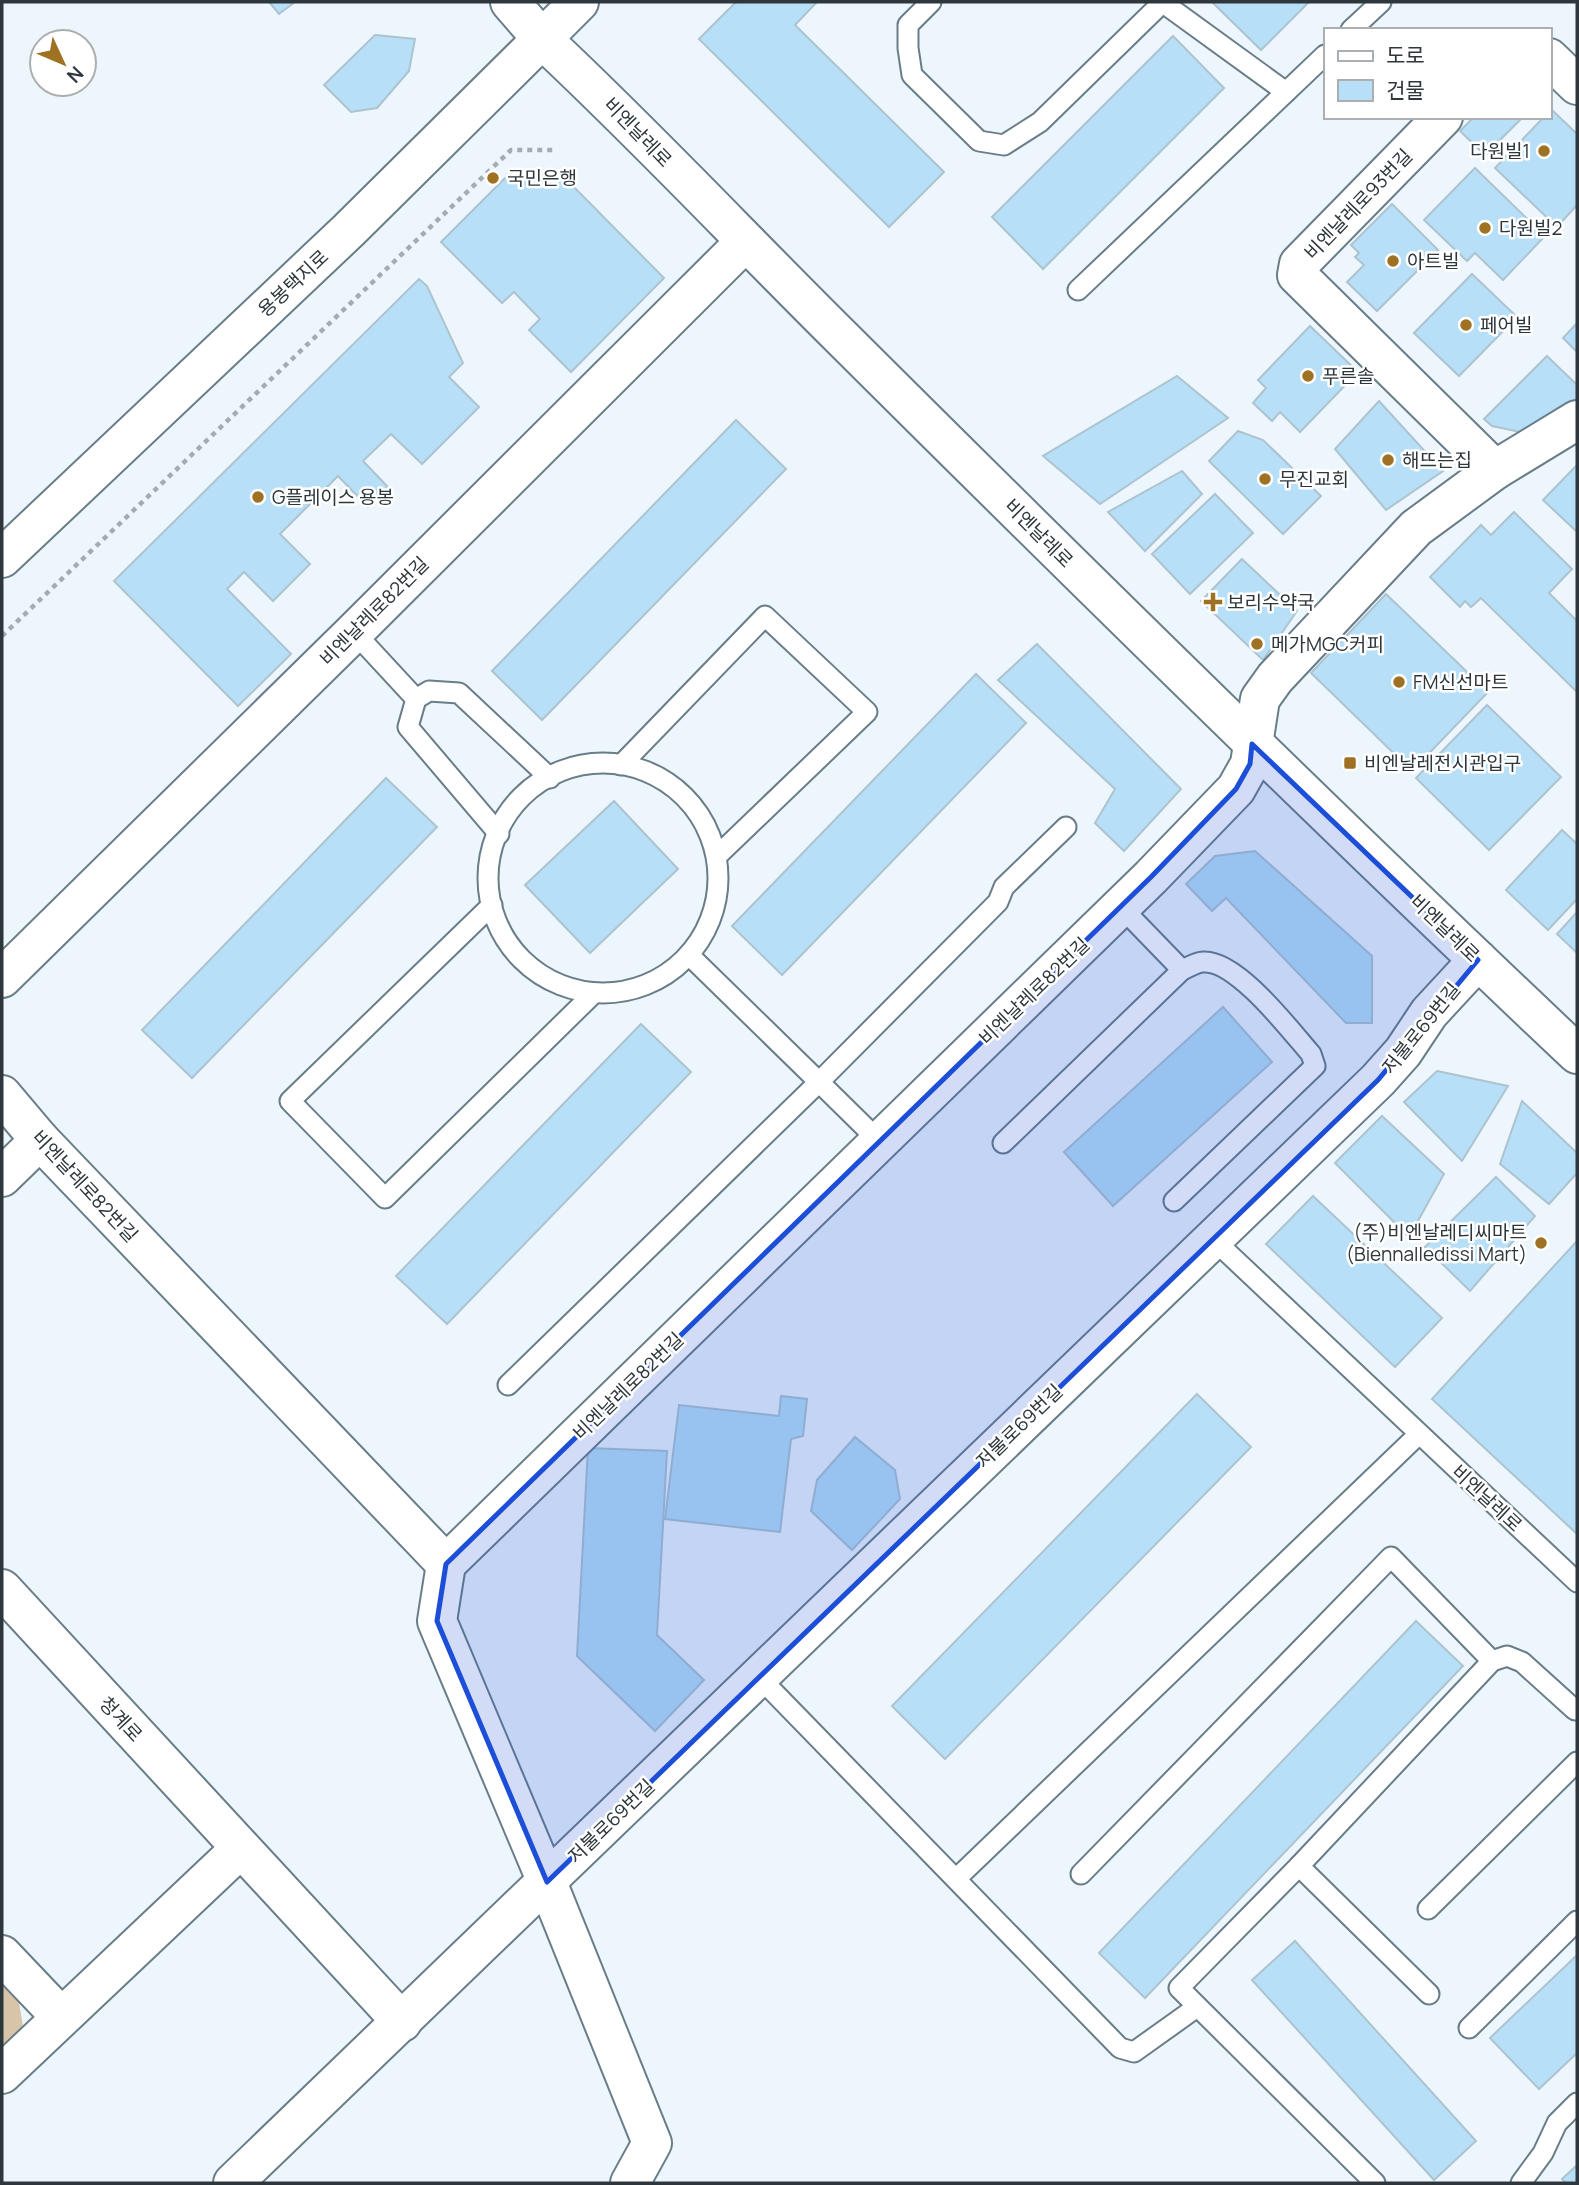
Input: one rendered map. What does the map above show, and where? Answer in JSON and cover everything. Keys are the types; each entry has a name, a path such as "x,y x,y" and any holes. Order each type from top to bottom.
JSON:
{"street":[{"name":"비엔날레로","path":"510,2 542,39 606,99 745,242 1252,744 1577,1054"},
{"name":"용봉택지로","path":"2,558 339,240 579,2"},
{"path":"1551,60 1577,85"},
{"name":"비엔날레로93번길","path":"1441,119 1299,264 1297,275 1495,470"},
{"name":"비엔날레로82번길","path":"2,978 745,242"},
{"path":"1252,744 1260,699 1275,678 1416,528 1495,470 1577,420"},
{"name":"비엔날레로82번길","path":"2,1095 40,1140 446,1564 1121,907 1236,789 1250,764 1252,744"},
{"name":"저불로69번길","path":"233,2183 1378,1080 1403,1052 1429,1013 1478,960"},
{"path":"2,1177 40,1140"},
{"path":"446,1564 437,1621 547,1882 652,2143 630,2183"},
{"name":"청계로","path":"2,1589 402,2022"},
{"path":"2,2074 240,1849"},
{"path":"2,1955 61,2017"}],"lane":[{"path":"931,2 908,25 912,75 979,141 1004,145 1041,122 1163,2 1286,93"},
{"path":"1353,28 1381,2"},
{"path":"1079,290 1324,56"},
{"path":"621,765 765,616 867,712 717,856"},
{"path":"354,632 416,699"},
{"path":"499,834 408,727 416,699 429,691 459,694 550,778"},
{"path":"607,762 646,771 680,791 705,823 717,856 718,891 708,925 689,955 662,977 629,991 594,993 559,985 526,964 501,932 489,894 490,854 505,817 532,787 550,778 567,768 607,762"},
{"path":"508,1385 819,1082 998,902 1004,887 1066,827"},
{"path":"492,905 290,1101 385,1198 594,993"},
{"path":"1121,907 1182,970"},
{"path":"689,955 879,1141"},
{"path":"1003,1143 1182,970 1202,962 1220,965 1245,981 1311,1054 1315,1066 1174,1201"},
{"name":"비엔날레로","path":"1214,1240 1577,1582"},
{"path":"957,1878 1419,1434"},
{"path":"1081,1874 1391,1558 1492,1661"},
{"path":"1375,2183 1179,1988 1492,1661 1507,1656 1522,1662 1576,1710"},
{"path":"760,1678 1120,2048 1134,2052 1197,2007"},
{"path":"1428,1909 1577,1762"},
{"path":"1298,1866 1429,1994"},
{"path":"1469,2028 1577,1921"},
{"path":"1521,2183 1543,2153 1557,2123 1577,2103"}],"path":[{"path":"2,636 512,150 554,150"}],"highlighted area":[{"path":"1252,744 1478,960 1378,1080 547,1882 437,1621 446,1564 1151,877 1236,789 1250,764"}],"shaded area":[{"path":"2,1980 18,1997 24,2032 2,2054"}],"building":[{"path":"269,2 295,2 279,14"},
{"path":"736,2 817,2 795,25 944,172 889,227 699,39"},
{"path":"1212,2 1309,2 1261,50"},
{"path":"375,35 415,39 409,71 377,108 351,112 324,85"},
{"path":"1173,36 1224,88 1043,269 992,217"},
{"name":"다원빌1","path":"1551,109 1577,134 1577,205 1557,227 1495,168 1542,119 1551,119"},
{"path":"1472,119 1521,119 1485,155 1460,131"},
{"name":"다원빌2","path":"1475,168 1545,236 1503,280 1475,253 1467,261 1424,220"},
{"path":"510,173 561,174 664,278 571,372 529,330 540,319 514,292 502,303 441,242"},
{"name":"아트빌","path":"1392,204 1438,250 1377,311 1347,282 1364,265 1355,257 1359,253 1351,245"},
{"name":"페어빌","path":"1472,274 1517,317 1459,376 1414,333"},
{"name":"G플레이스 용봉","path":"419,279 427,286 463,363 449,377 479,407 422,464 391,434 363,461 388,487 368,507 338,476 280,534 310,564 273,601 244,572 227,589 291,654 238,706 114,581"},
{"path":"1577,323 1577,352 1563,338"},
{"name":"푸른솔","path":"1310,326 1358,372 1300,432 1280,412 1272,421 1253,403 1266,388 1258,380"},
{"path":"1547,356 1577,385 1577,406 1529,434 1492,426 1484,419"},
{"path":"1177,376 1228,418 1100,504 1043,456"},
{"name":"해뜨는집","path":"1379,401 1443,471 1386,510 1335,449"},
{"path":"736,420 786,469 542,720 492,671"},
{"name":"무진교회","path":"1238,431 1263,440 1321,496 1283,534 1209,461"},
{"path":"1577,465 1577,532 1543,500"},
{"path":"1182,471 1202,494 1145,551 1108,512"},
{"path":"1215,494 1253,533 1190,594 1152,554"},
{"path":"1514,512 1572,569 1549,593 1577,621 1577,692 1481,598 1471,607 1465,601 1460,607 1430,577 1481,525 1491,535"},
{"path":"1242,559 1297,611 1263,660 1201,601"},
{"name":"FM신선마트","path":"1386,594 1488,692 1412,771 1311,673"},
{"path":"1037,644 1181,789 1124,851 1095,823 1115,789 998,680"},
{"path":"976,674 1026,723 782,975 732,926"},
{"path":"1487,705 1561,777 1489,850 1416,778"},
{"path":"386,778 437,827 192,1078 142,1030"},
{"path":"614,801 678,869 590,953 525,885"},
{"path":"1562,830 1577,844 1577,899 1548,930 1506,890"},
{"path":"1255,851 1372,956 1372,1023 1346,1023 1226,898 1212,911 1186,884 1215,856"},
{"path":"1577,912 1577,953 1557,934"},
{"path":"1223,1007 1272,1062 1113,1206 1064,1152"},
{"path":"641,1024 691,1072 447,1324 396,1276"},
{"path":"1437,1071 1508,1086 1462,1161 1404,1102"},
{"path":"1522,1101 1577,1153 1577,1173 1549,1204 1500,1164"},
{"path":"1382,1116 1444,1174 1409,1237 1335,1163"},
{"path":"1496,1177 1535,1216 1470,1291 1425,1247"},
{"path":"1313,1196 1442,1318 1395,1367 1266,1244"},
{"path":"1577,1241 1577,1534 1432,1399"},
{"path":"1197,1394 1251,1447 945,1759 892,1706"},
{"path":"781,1396 807,1399 803,1436 791,1439 780,1532 665,1519 679,1405 779,1416"},
{"path":"855,1437 895,1470 900,1499 852,1550 811,1511 817,1480"},
{"path":"588,1448 667,1451 657,1635 704,1680 655,1731 577,1656"},
{"path":"1416,1621 1463,1666 1145,1998 1099,1953"},
{"path":"1295,1941 1476,2141 1434,2180 1252,1980"},
{"path":"1577,1955 1577,2053 1539,2089 1490,2038"},
{"path":"1577,2165 1577,2183 1566,2183 1562,2179"}],"place":[{"name":"다원빌1","path":"1544,151"},
{"name":"국민은행","path":"493,178"},
{"name":"다원빌2","path":"1485,228"},
{"name":"아트빌","path":"1393,261"},
{"name":"페어빌","path":"1466,325"},
{"name":"푸른솔","path":"1308,376"},
{"name":"해뜨는집","path":"1388,460"},
{"name":"무진교회","path":"1265,479"},
{"name":"G플레이스 용봉","path":"258,497"},
{"name":"보리수약국","path":"1213,602"},
{"name":"메가MGC커피","path":"1257,644"},
{"name":"FM신선마트","path":"1399,682"},
{"name":"비엔날레전시관입구","path":"1350,763"},
{"name":"(주)비엔날레디씨마트 (Biennalledissi Mart)","path":"1541,1243"}]}
